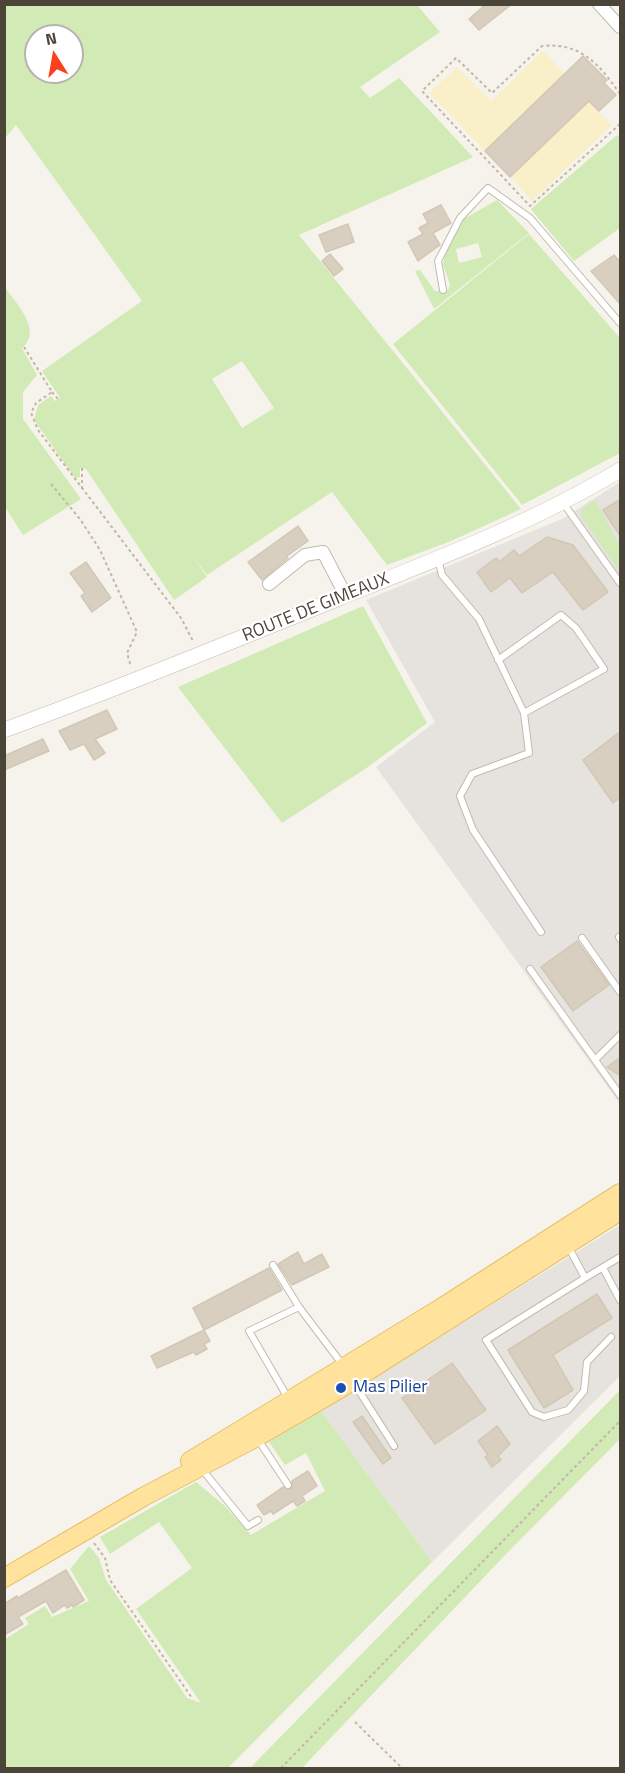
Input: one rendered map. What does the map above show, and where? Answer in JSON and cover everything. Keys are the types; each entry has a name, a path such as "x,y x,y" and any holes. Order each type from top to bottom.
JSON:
{"main road":[{"path":"564,1239 621,1193"},
{"path":"4,1578 294,1407 564,1239 621,1210"}],"street":[{"path":"599,4 621,27"},
{"name":"ROUTE DE GIMEAUX","path":"4,730 135,682 438,558 564,504 621,471"},
{"path":"269,584 305,555 323,552 346,596"}],"lane":[{"path":"443,290 438,261 460,218 488,188 530,218 621,323"},
{"path":"564,504 621,583"},
{"path":"438,558 442,575 479,619 524,713 529,753 472,774 459,796 473,830 541,932"},
{"path":"498,660 561,615 576,628 604,669 524,713"},
{"path":"582,938 621,992"},
{"path":"530,969 621,1095"},
{"path":"595,1060 621,1035"},
{"path":"564,1239 585,1278"},
{"path":"611,1337 587,1362 584,1391 568,1410 544,1417 532,1412 486,1340 621,1257"},
{"path":"273,1265 394,1446"},
{"path":"603,1268 621,1300"},
{"path":"294,1407 249,1331 299,1307"},
{"path":"253,1431 288,1485"},
{"path":"198,1462 248,1526 258,1520"}],"path":[{"path":"621,94 585,52 554,45 543,46 492,93 456,58 422,92 530,206 621,124"},
{"path":"24,347 58,399"},
{"path":"52,393 36,403 31,413 32,419 81,489 181,618 201,655"},
{"path":"81,489 82,468"},
{"path":"51,483 80,519 100,550 124,608 132,620 137,632 128,653 135,682"},
{"path":"281,1768 621,1421"},
{"path":"86,1530 105,1558 110,1580 192,1698"},
{"path":"355,1722 402,1768"}],"shaded area":[{"path":"620,482 620,1104 376,767 435,722 366,600 562,519"},
{"path":"620,1225 620,1376 432,1562 321,1411"}],"green space":[{"path":"4,5 417,5 440,32 360,87 370,98 399,78 473,157 299,235 521,509 451,541 387,565 332,492 207,575 193,556 207,577 174,600 86,469 80,468 80,477 75,478 34,420 38,405 51,396 55,401 60,398 42,371 142,301 16,125 5,138","holes":["242,361 274,408 242,428 212,379"]},
{"path":"617,135 620,139 620,228 574,261 531,209"},
{"path":"497,200 529,233 434,309 415,271 420,270 435,291 448,290 450,285 443,264 446,251 462,220","holes":["478,243 482,257 459,263 456,249"]},
{"path":"529,234 620,338 620,453 522,505 393,344"},
{"path":"5,287 29,325 28,341 22,348 37,375 23,392 23,419 81,499 23,535 5,507"},
{"path":"595,500 620,546 620,572 580,515 582,509"},
{"path":"363,606 427,723 368,767 282,823 178,687"},
{"path":"620,1390 620,1439 510,1550 302,1768 250,1768"},
{"path":"321,1411 432,1562 228,1768 5,1768 5,1639 29,1624 25,1618 45,1606 52,1617 89,1601 70,1569 89,1546 99,1558 106,1580 187,1698 201,1703 136,1609 192,1568 159,1522 110,1554 100,1537 196,1482 225,1506 251,1535 325,1491 306,1453 285,1465 269,1442"}],"sand":[{"path":"543,51 565,74 485,151 429,93 457,67 491,101"},
{"path":"589,101 612,125 532,201 510,177"}],"building":[{"path":"486,4 512,4 479,30 469,19"},
{"path":"583,56 607,80 604,83 616,95 599,111 589,101 510,177 485,151"},
{"path":"441,205 451,223 433,233 440,245 418,261 408,242 423,234 419,228 428,223 423,214"},
{"path":"348,224 354,242 326,252 319,235"},
{"path":"330,254 343,269 334,276 322,261"},
{"path":"614,255 621,263 621,305 591,271"},
{"path":"621,499 621,537 603,510"},
{"path":"298,526 308,541 287,556 288,558 262,580 248,562"},
{"path":"547,537 573,545 608,592 583,610 553,572 522,593 510,578 491,592 477,572 496,558 499,562 514,550 519,556"},
{"path":"86,562 111,598 92,612 81,596 85,593 70,573"},
{"path":"107,710 117,729 95,739 105,753 94,760 84,744 70,750 59,731"},
{"path":"621,731 621,797 613,803 583,760"},
{"path":"43,739 49,751 4,770 4,756"},
{"path":"577,941 609,985 573,1011 541,967"},
{"path":"621,1057 621,1076 607,1067"},
{"path":"298,1252 304,1264 322,1254 329,1267 292,1285 278,1264"},
{"path":"269,1268 282,1290 204,1330 193,1308"},
{"path":"597,1294 612,1318 553,1355 573,1390 544,1408 508,1350"},
{"path":"204,1330 210,1341 204,1344 207,1349 196,1355 194,1352 157,1368 151,1356"},
{"path":"452,1363 486,1410 435,1444 402,1398"},
{"path":"362,1416 391,1458 383,1464 353,1422"},
{"path":"497,1426 510,1444 498,1456 501,1460 492,1467 485,1457 488,1455 478,1441"},
{"path":"308,1471 317,1486 302,1496 305,1501 297,1506 293,1501 273,1514 271,1511 264,1515 257,1505 283,1487 291,1489 292,1481"},
{"path":"66,1570 84,1600 73,1607 72,1605 67,1608 65,1605 53,1613 46,1601 18,1617 23,1624 4,1635 4,1604"}],"place":[{"name":"Mas Pilier","path":"341,1388"}]}
